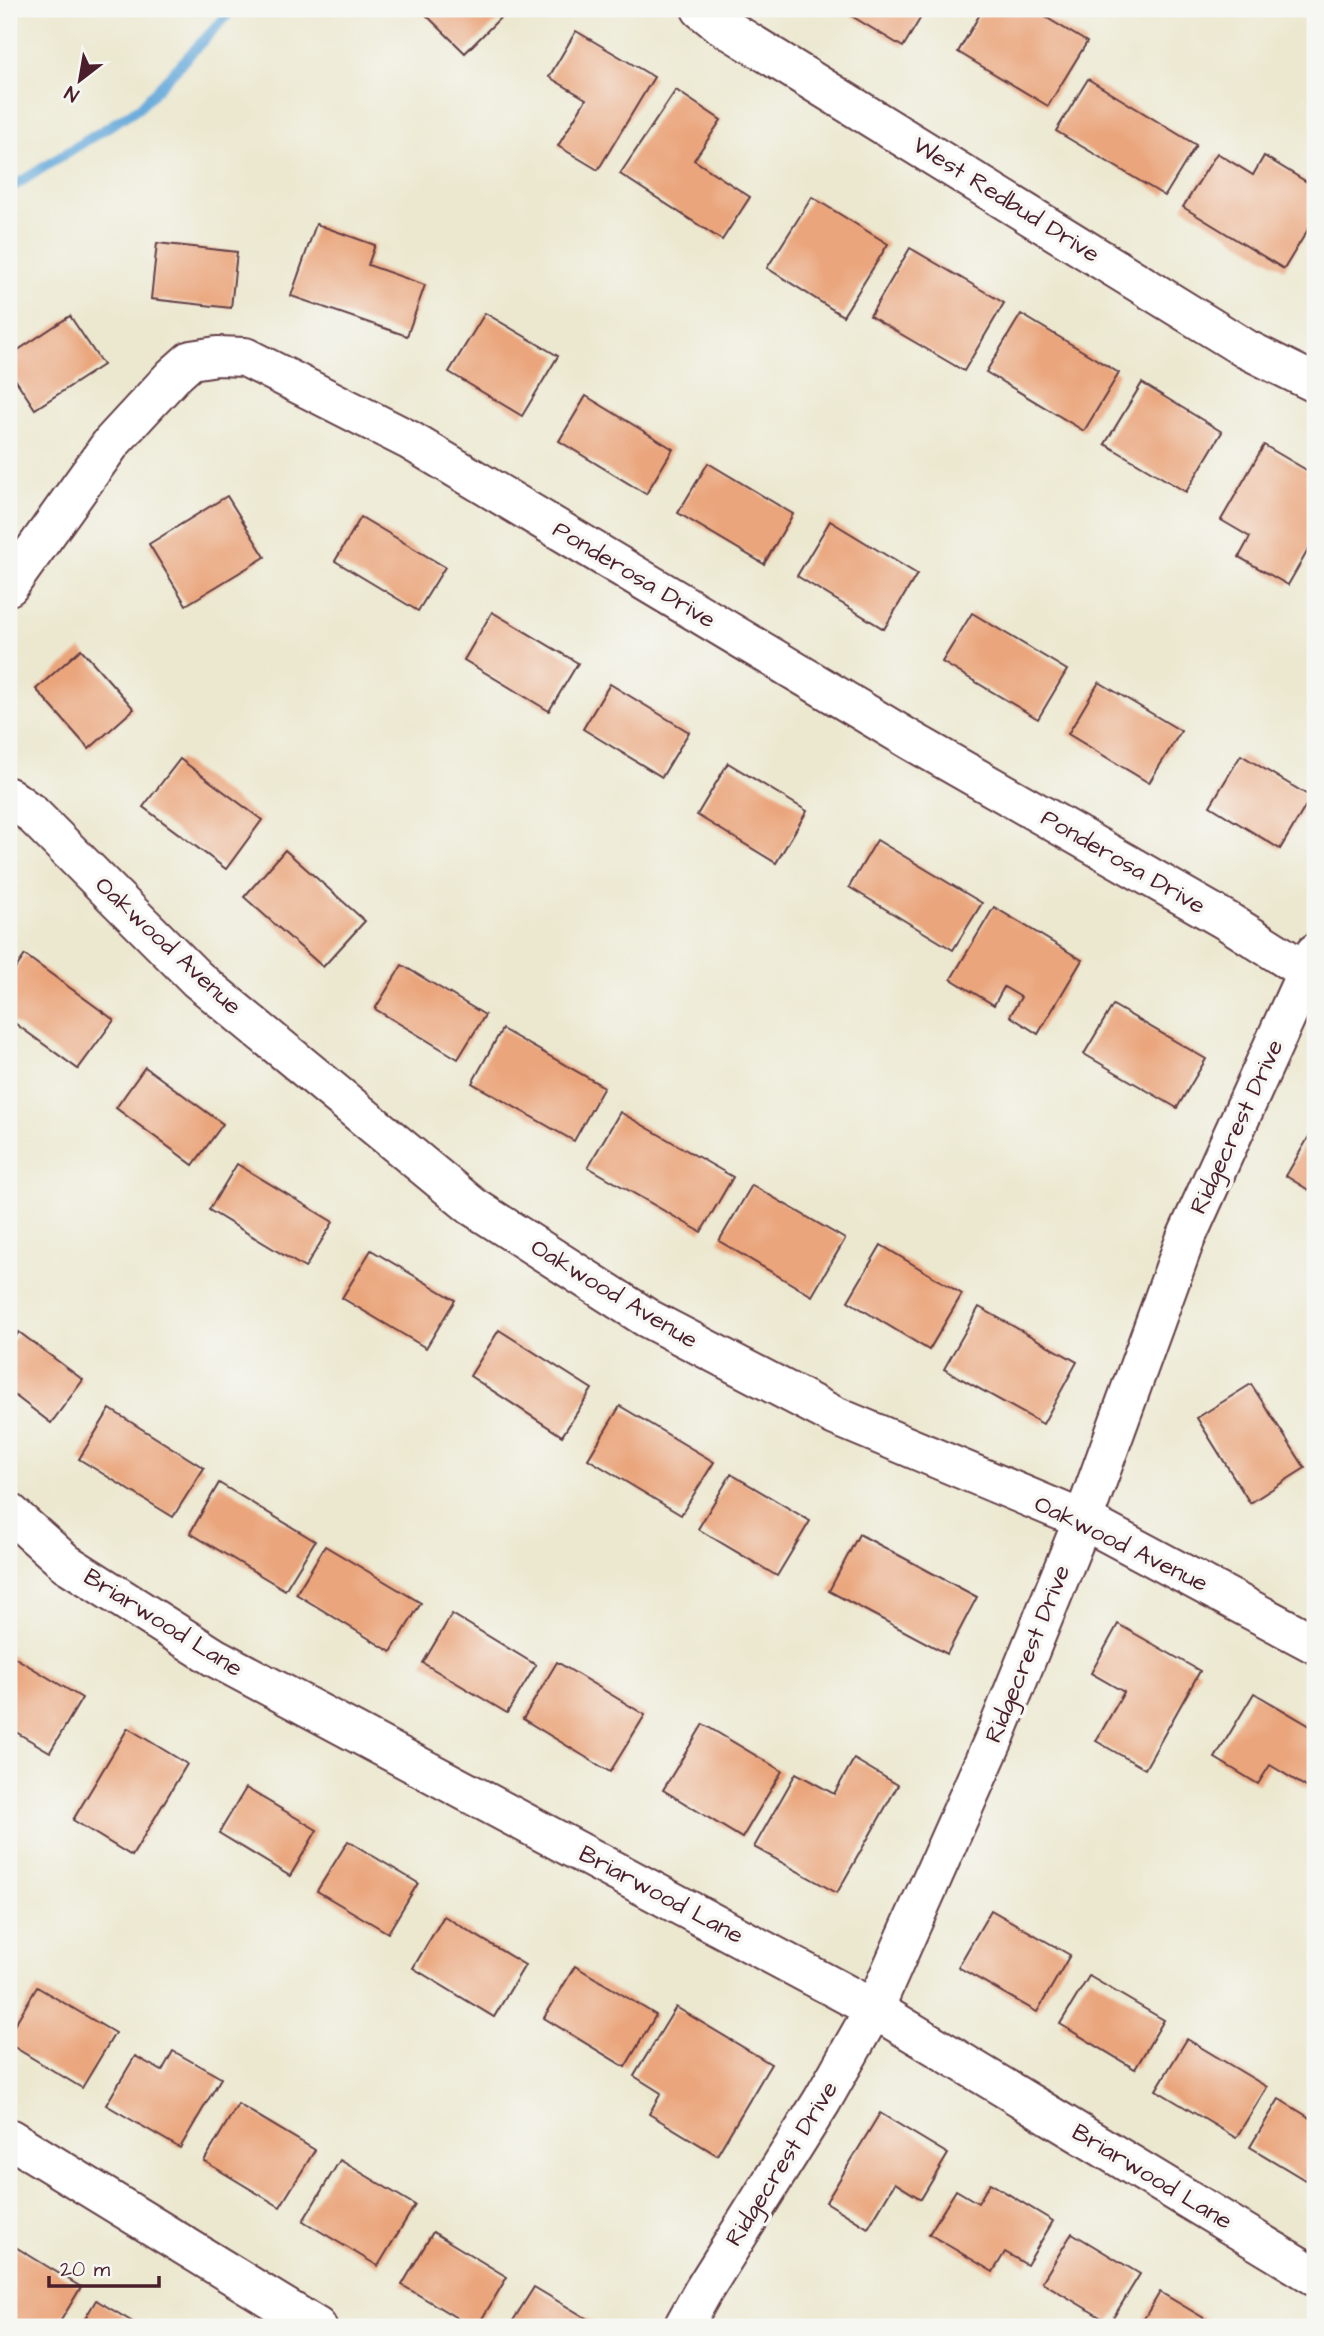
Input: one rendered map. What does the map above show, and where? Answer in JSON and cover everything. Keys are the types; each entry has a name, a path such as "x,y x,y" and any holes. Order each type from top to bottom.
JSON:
{"street":[{"name":"West Redbud Drive","path":"701,9 718,23 1246,349 1315,383"},
{"name":"Ponderosa Drive","path":"9,586 112,442 173,376 191,360 217,356 245,357 408,440 912,741 1313,968"},
{"name":"Oakwood Avenue","path":"9,797 32,814 197,979 472,1206 647,1318 835,1416 1083,1520 1315,1644"},
{"name":"Ridgecrest Drive","path":"683,2327 822,2101 874,2009 994,1739 1083,1520 1185,1240 1313,968"},
{"name":"Briarwood Lane","path":"9,1512 66,1563 214,1657 874,2009 1315,2276"},
{"path":"9,2138 317,2327"}],"building":[{"path":"420,9 509,9 465,53"},
{"path":"840,9 926,9 903,47"},
{"path":"983,9 1032,9 1087,42 1048,106 958,52"},
{"path":"576,31 654,77 598,170 558,146 586,99 549,77"},
{"path":"1088,79 1196,145 1165,196 1056,131"},
{"path":"676,90 721,120 694,160 750,197 722,240 620,174"},
{"path":"1217,153 1253,175 1264,156 1315,187 1315,218 1284,269 1183,207"},
{"path":"812,197 888,244 843,316 767,268"},
{"path":"316,224 375,245 368,265 425,285 407,336 291,296"},
{"path":"157,243 237,252 231,308 151,299"},
{"path":"910,248 1004,303 964,371 870,316"},
{"path":"485,313 558,356 522,416 449,372"},
{"path":"1021,314 1119,373 1084,431 986,372"},
{"path":"70,316 103,365 35,409 9,370 9,356"},
{"path":"1142,383 1222,432 1186,492 1105,444"},
{"path":"586,396 673,449 646,494 559,441"},
{"path":"1264,445 1315,475 1315,538 1288,585 1239,557 1250,537 1221,520"},
{"path":"708,463 793,514 764,564 678,513"},
{"path":"227,496 265,557 186,605 149,544"},
{"path":"361,517 445,567 418,611 335,561"},
{"path":"830,521 917,574 884,629 797,576"},
{"path":"492,612 578,663 549,711 464,660"},
{"path":"972,613 1067,670 1038,719 942,662"},
{"path":"81,649 134,709 89,749 36,689"},
{"path":"1099,682 1181,731 1149,783 1068,734"},
{"path":"610,684 689,732 662,777 583,729"},
{"path":"1241,755 1311,797 1280,849 1210,806"},
{"path":"180,759 262,820 226,869 143,807"},
{"path":"728,763 807,811 776,863 697,815"},
{"path":"877,840 982,903 953,950 849,887"},
{"path":"285,850 365,921 323,967 244,897"},
{"path":"994,907 1082,960 1038,1034 1010,1016 1021,997 1004,987 994,1005 951,979"},
{"path":"25,955 114,1020 78,1069 9,1019 9,978"},
{"path":"402,965 485,1015 458,1059 375,1009"},
{"path":"1113,1005 1206,1059 1177,1108 1084,1054"},
{"path":"502,1029 604,1087 574,1141 472,1083"},
{"path":"145,1067 223,1124 193,1165 116,1108"},
{"path":"620,1112 733,1177 701,1232 588,1167"},
{"path":"1315,1126 1315,1194 1286,1176"},
{"path":"237,1164 333,1222 305,1268 209,1210"},
{"path":"752,1185 845,1239 812,1296 719,1241"},
{"path":"881,1245 962,1294 929,1350 848,1301"},
{"path":"371,1250 455,1300 426,1348 342,1298"},
{"path":"979,1307 1077,1362 1043,1424 944,1369"},
{"path":"499,1330 592,1389 562,1436 470,1376"},
{"path":"19,1332 83,1380 51,1423 9,1391 9,1345"},
{"path":"1251,1384 1305,1468 1250,1503 1197,1418"},
{"path":"620,1406 714,1462 681,1515 588,1459"},
{"path":"110,1409 204,1468 173,1517 79,1459"},
{"path":"731,1474 810,1521 777,1576 698,1529"},
{"path":"219,1483 315,1541 285,1590 190,1533"},
{"path":"859,1534 977,1597 947,1654 829,1591"},
{"path":"325,1546 421,1603 391,1652 296,1594"},
{"path":"452,1614 536,1665 507,1713 423,1663"},
{"path":"1118,1624 1200,1671 1145,1769 1096,1741 1124,1692 1091,1673"},
{"path":"9,1654 82,1698 50,1752 9,1728"},
{"path":"557,1662 645,1715 610,1772 523,1719"},
{"path":"1254,1693 1315,1729 1313,1791 1270,1765 1258,1784 1215,1758"},
{"path":"703,1724 782,1771 742,1838 663,1790"},
{"path":"128,1728 187,1764 132,1856 73,1820"},
{"path":"854,1759 898,1785 837,1893 754,1847 796,1773 834,1794"},
{"path":"246,1788 317,1830 290,1876 219,1833"},
{"path":"348,1841 418,1883 388,1933 317,1891"},
{"path":"991,1910 1070,1955 1037,2012 958,1967"},
{"path":"444,1916 525,1965 494,2017 413,1968"},
{"path":"575,1966 656,2015 625,2067 544,2018"},
{"path":"1089,1976 1164,2020 1135,2069 1060,2024"},
{"path":"37,1987 115,2033 82,2088 9,2044 9,2034"},
{"path":"676,2007 771,2064 717,2155 649,2114 661,2093 634,2076"},
{"path":"1187,2039 1267,2087 1236,2138 1156,2090"},
{"path":"173,2051 221,2078 180,2148 106,2105 135,2056 162,2071"},
{"path":"1279,2099 1315,2121 1315,2186 1250,2147"},
{"path":"238,2104 315,2150 280,2207 204,2161"},
{"path":"880,2113 948,2154 921,2199 895,2183 868,2228 826,2202"},
{"path":"340,2160 415,2205 378,2266 303,2221"},
{"path":"990,2183 1053,2221 1027,2265 1005,2252 993,2272 929,2234 956,2190 978,2203"},
{"path":"433,2232 507,2277 477,2327 472,2327 402,2285"},
{"path":"1072,2233 1140,2274 1110,2323 1042,2282"},
{"path":"9,2243 81,2287 57,2327 9,2327"},
{"path":"534,2287 601,2327 509,2327"},
{"path":"1160,2292 1219,2327 1139,2327"},
{"path":"96,2300 141,2327 80,2327"}],"waterway":[{"path":"9,189 140,107 233,9"}]}
